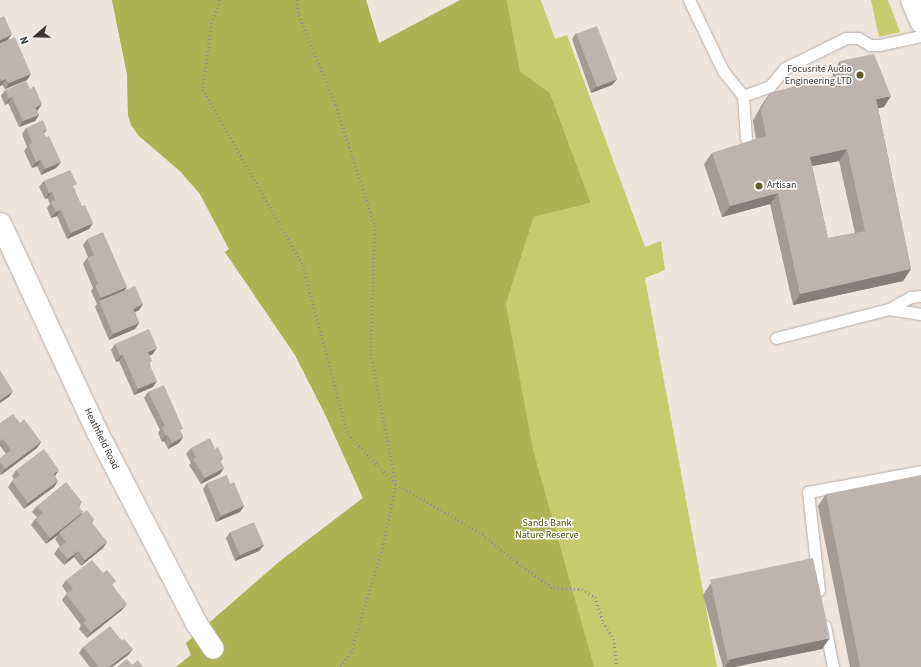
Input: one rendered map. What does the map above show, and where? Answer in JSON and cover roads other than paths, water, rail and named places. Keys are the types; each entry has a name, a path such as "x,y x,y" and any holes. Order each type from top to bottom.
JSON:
{"street":[{"path":"911,0 921,22"},
{"name":"Heathfield Road","path":"0,223 97,432 196,623 213,648"}],"lane":[{"path":"689,0 723,71 743,96 746,138"},
{"path":"743,96 770,86 785,68 846,38 858,38 870,45 880,45 921,36"},
{"path":"776,338 889,309 912,297 921,296"},
{"path":"889,309 921,314"},
{"path":"821,601 812,541 808,492 921,471"},
{"path":"823,615 834,667"}],"place":[{"name":"Focusrite Audio Engineering LTD","path":"860,75"},
{"name":"Artisan","path":"759,186"}],"park label":[{"name":"Sands Bank Nature Reserve","path":"547,528"}]}
